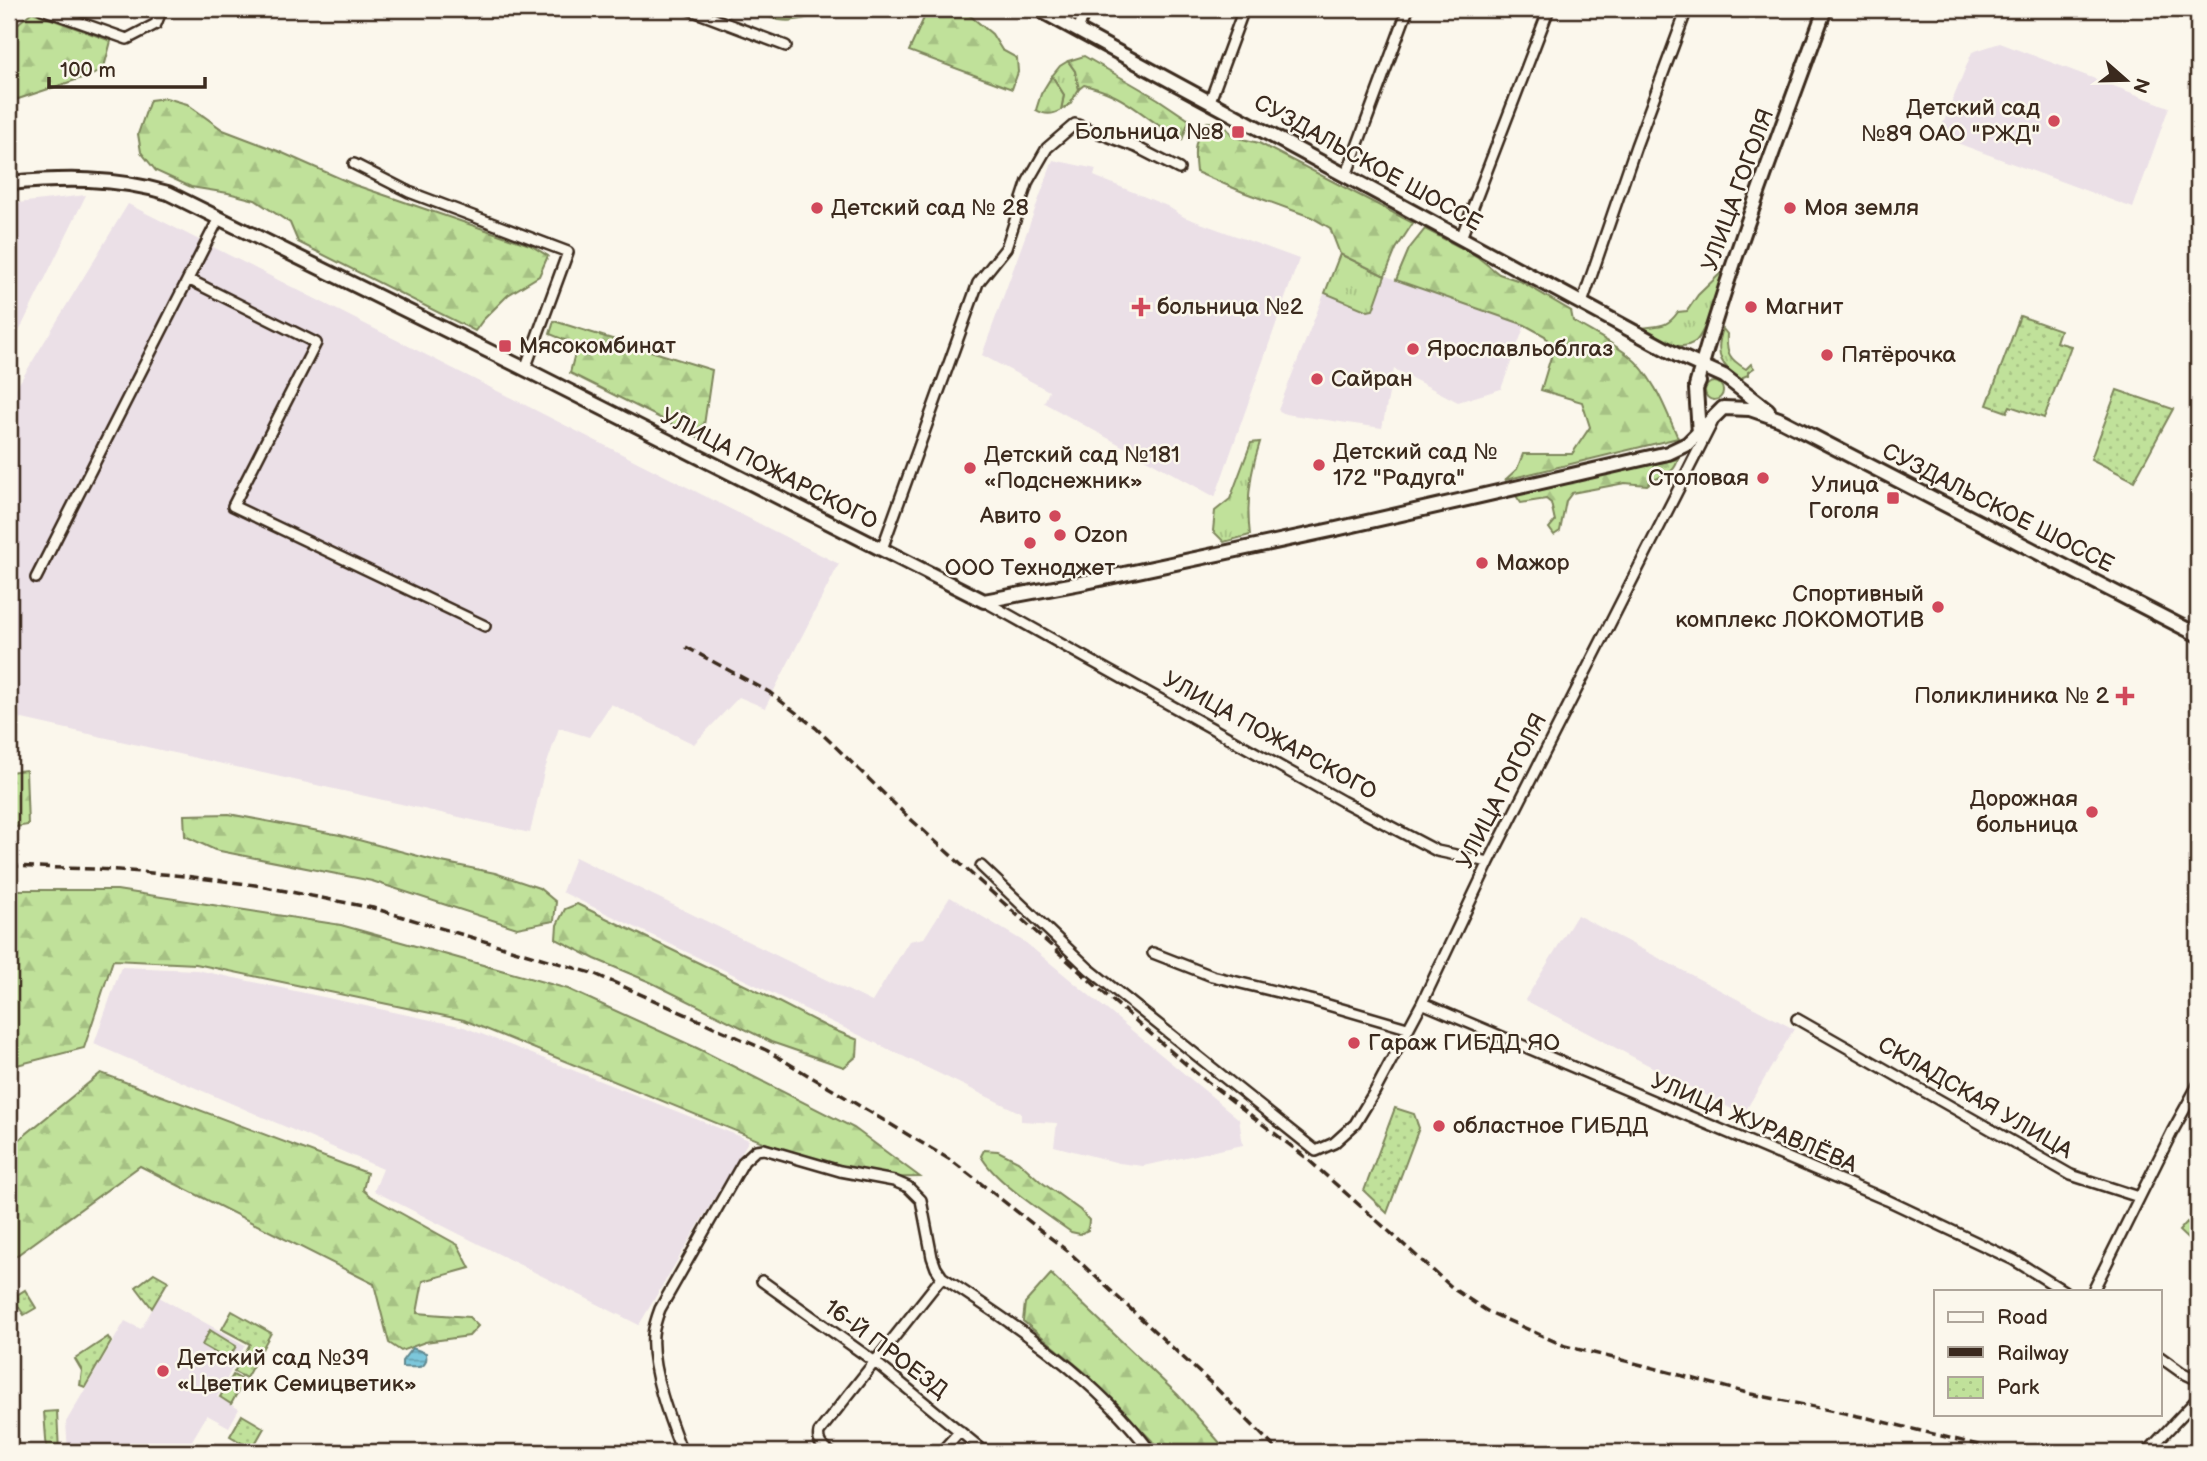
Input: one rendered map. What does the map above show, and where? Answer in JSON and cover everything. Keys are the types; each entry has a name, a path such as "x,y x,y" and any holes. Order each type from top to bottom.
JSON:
{"street":[{"path":"42,9 127,39 156,24 162,9"},
{"path":"688,9 786,46"},
{"name":"СУЗДАЛЬСКОЕ ШОССЕ","path":"1038,9 1678,356 1722,375 1779,418 2198,635"},
{"path":"1079,30 1086,9"},
{"path":"1210,101 1244,9"},
{"path":"1346,176 1408,9"},
{"path":"1461,238 1549,9"},
{"path":"1581,303 1687,9"},
{"name":"УЛИЦА ГОГОЛЯ","path":"1696,386 1710,335 1824,9"},
{"path":"882,550 978,283 1006,248 1028,181 1047,148 1075,124 1136,147 1179,169"},
{"path":"354,164 409,192 568,252 525,369"},
{"name":"УЛИЦА ПОЖАРСКОГО","path":"9,184 47,180 112,180 168,193 525,369 984,601 1342,801 1425,844 1437,850 1489,862"},
{"path":"36,578 219,218"},
{"path":"188,279 316,344 233,506 485,626"},
{"path":"1678,356 1689,356 1697,352 1710,335"},
{"path":"984,601 1336,529 1668,453 1682,447 1699,433 1732,395 1732,388 1713,366 1710,357 1710,335"},
{"name":"СУЗДАЛЬСКОЕ ШОССЕ","path":"1678,356 1696,386"},
{"path":"1720,410 1707,409 1698,400 1696,386 1707,374 1722,375"},
{"name":"УЛИЦА ГОГОЛЯ","path":"1698,400 1698,450"},
{"name":"СУЗДАЛЬСКОЕ ШОССЕ","path":"1720,410 1750,409 1779,418"},
{"name":"УЛИЦА ГОГОЛЯ","path":"981,866 1089,969 1316,1152 1334,1143 1355,1124 1422,1003 1489,862 1720,410"},
{"path":"1153,953 1213,976 1311,1000 1407,1028"},
{"name":"УЛИЦА ЖУРАВЛЁВА","path":"1422,1003 1887,1200 2014,1260 2062,1290"},
{"name":"СКЛАДСКАЯ УЛИЦА","path":"1797,1019 2071,1175 2139,1197"},
{"path":"2094,1290 2139,1197 2198,1085"},
{"path":"682,1452 655,1366 654,1325 660,1309 744,1161 756,1150 764,1149 840,1171 894,1181 908,1187 921,1200 932,1257 942,1277 1006,1319 1085,1379 1151,1452"},
{"path":"830,1452 820,1444 819,1432 942,1277"},
{"name":"16-Й ПРОЕЗД","path":"762,1281 875,1362 985,1452"},
{"path":"2162,1358 2198,1380"},
{"path":"2150,1449 2198,1398"},
{"path":"941,1452 960,1431"}],"shaded area":[{"name":"Детский сад №89 ОАО \"РЖД\"","path":"2000,43 2169,107 2133,208 1938,136 1972,52"},
{"name":"больница №2","path":"1053,160 1096,169 1094,176 1167,206 1184,217 1299,259 1215,497 1044,403 1049,391 982,355"},
{"path":"86,195 9,352 9,204"},
{"path":"128,204 839,564 765,708 739,697 694,744 611,704 589,737 559,728 544,772 530,833 9,716 9,400"},
{"path":"1340,254 1391,278 1525,325 1501,389 1458,402 1394,369 1382,428 1285,414 1278,410"},
{"path":"575,857 872,1002 909,941 924,938 950,897 1026,943 1239,1119 1243,1145 1143,1166 1119,1163 1054,1146 1057,1123 1021,1121 1021,1113 562,892"},
{"path":"1577,915 1794,1029 1743,1115 1525,1000"},
{"path":"121,967 197,970 464,1027 749,1140 639,1325 374,1191 383,1169 94,1044"},
{"name":"Детский сад №39 «Цветик Семицветик»","path":"159,1297 245,1345 217,1397 239,1409 229,1427 207,1415 183,1452 68,1452 66,1422 125,1321 141,1329"}],"green space":[{"path":"759,9 824,9 809,17 791,21 766,15"},
{"path":"928,9 962,9 992,34 1002,50 1017,58 1018,72 1012,89 909,51"},
{"path":"32,12 111,41 103,71 9,102 9,31"},
{"path":"1084,56 1189,120 1182,140 1116,97 1084,85 1079,89 1075,71 1068,61"},
{"path":"1068,61 1075,71 1079,89 1070,104 1061,110 1064,95 1052,76"},
{"path":"1052,76 1064,95 1061,110 1045,114 1036,110 1041,94"},
{"path":"166,98 187,104 223,130 355,185 530,245 548,256 539,276 508,295 475,331 298,242 290,223 255,200 191,187 156,171 141,152 138,134 150,100"},
{"path":"1207,122 1222,123 1234,137 1259,143 1413,223 1396,249 1385,276 1340,254 1330,228 1311,217 1196,172 1197,139"},
{"path":"1425,229 1475,255 1499,274 1520,281 1571,311 1573,321 1628,355 1652,382 1678,438 1505,480 1517,469 1523,454 1572,454 1590,427 1582,402 1541,390 1553,350 1545,336 1525,325 1396,280 1409,249"},
{"path":"1340,254 1385,276 1373,310 1368,311 1325,293"},
{"path":"1725,269 1709,318 1696,341 1676,346 1641,328 1662,325 1678,312 1687,311 1698,295"},
{"path":"2020,316 2060,330 2056,342 2071,346 2044,418 2010,406 2007,412 1987,405"},
{"path":"554,321 712,370 702,439 570,373 577,345 550,334"},
{"path":"1723,329 1727,334 1728,351 1732,359 1746,369 1751,364 1754,368 1743,377 1742,382 1722,360 1719,347"},
{"path":"1714,382 1722,387 1723,391 1718,399 1714,400 1706,395 1705,391 1710,383"},
{"path":"2117,390 2173,409 2134,481 2091,459"},
{"path":"1260,442 1250,488 1250,535 1224,542 1213,531 1215,511 1230,499 1251,443"},
{"path":"1678,459 1670,472 1647,485 1625,483 1572,493 1566,501 1560,531 1554,535 1549,528 1555,521 1551,503 1546,499 1521,503 1514,493"},
{"path":"26,770 28,825 9,828 9,772"},
{"path":"229,814 340,835 437,861 495,873 539,888 556,902 554,921 517,928 372,881 215,850 185,836 184,815"},
{"path":"9,890 117,890 341,925 568,989 699,1049 854,1128 920,1177 851,1178 464,1020 196,964 113,960 84,1048 9,1067"},
{"path":"577,904 858,1040 857,1056 844,1067 771,1042 556,939 557,925 565,909"},
{"path":"101,1073 367,1173 363,1190 458,1245 470,1268 423,1281 417,1313 469,1317 478,1326 469,1336 425,1342 401,1351 389,1343 374,1284 140,1166 9,1261 9,1237 13,1234 9,1148"},
{"path":"1395,1108 1414,1114 1419,1128 1387,1213 1364,1191"},
{"path":"984,1150 998,1151 1018,1161 1080,1210 1089,1220 1088,1230 1080,1234 1071,1232 1022,1197 988,1166 981,1156"},
{"path":"2187,1222 2198,1233 2198,1249 2179,1231"},
{"path":"154,1273 168,1281 152,1308 136,1287"},
{"path":"1051,1274 1178,1395 1228,1452 1163,1452 1087,1374 1023,1321 1025,1303"},
{"path":"25,1290 36,1308 24,1315 14,1300"},
{"path":"232,1311 271,1333 246,1378 234,1372 250,1344 222,1329"},
{"path":"210,1330 236,1346 228,1360 202,1345"},
{"path":"108,1337 111,1342 85,1387 80,1385 82,1371 75,1359"},
{"path":"233,1375 244,1381 231,1404 220,1397"},
{"path":"57,1411 59,1452 47,1452 44,1412"},
{"path":"242,1415 264,1428 252,1449 230,1436"}],"water":[{"path":"412,1348 426,1353 425,1363 420,1367 402,1367 402,1361"}],"railway":[{"path":"686,647 769,692 816,728 905,814 1097,987 1196,1073 1304,1156 1455,1290 1487,1311 1565,1346 1751,1394 1868,1418 2007,1452"},
{"path":"9,866 119,870 184,876 255,885 373,908 595,974 766,1050 952,1161 1070,1253 1214,1386 1279,1452"}],"place":[{"name":"Детский сад №89 ОАО \"РЖД\"","path":"2054,121"},
{"name":"Больница №8","path":"1238,132"},
{"name":"Детский сад № 28","path":"817,208"},
{"name":"Моя земля","path":"1790,208"},
{"name":"больница №2","path":"1141,307"},
{"name":"Магнит","path":"1751,307"},
{"name":"Мясокомбинат","path":"505,346"},
{"name":"Ярославльоблгаз","path":"1413,349"},
{"name":"Пятёрочка","path":"1827,355"},
{"name":"Сайран","path":"1317,379"},
{"name":"Детский сад № 172 \"Радуга\"","path":"1319,465"},
{"name":"Детский сад №181 «Подснежник»","path":"970,468"},
{"name":"Столовая","path":"1763,478"},
{"name":"Улица Гоголя","path":"1893,498"},
{"name":"Авито","path":"1055,516"},
{"name":"Ozon","path":"1060,535"},
{"name":"ООО Техноджет","path":"1030,543"},
{"name":"Мажор","path":"1482,563"},
{"name":"Спортивный комплекс ЛОКОМОТИВ","path":"1938,607"},
{"name":"Поликлиника № 2","path":"2125,696"},
{"name":"Дорожная больница","path":"2092,812"},
{"name":"Гараж ГИБДД ЯО","path":"1354,1043"},
{"name":"областное ГИБДД","path":"1439,1126"},
{"name":"Детский сад №39 «Цветик Семицветик»","path":"163,1371"}]}
